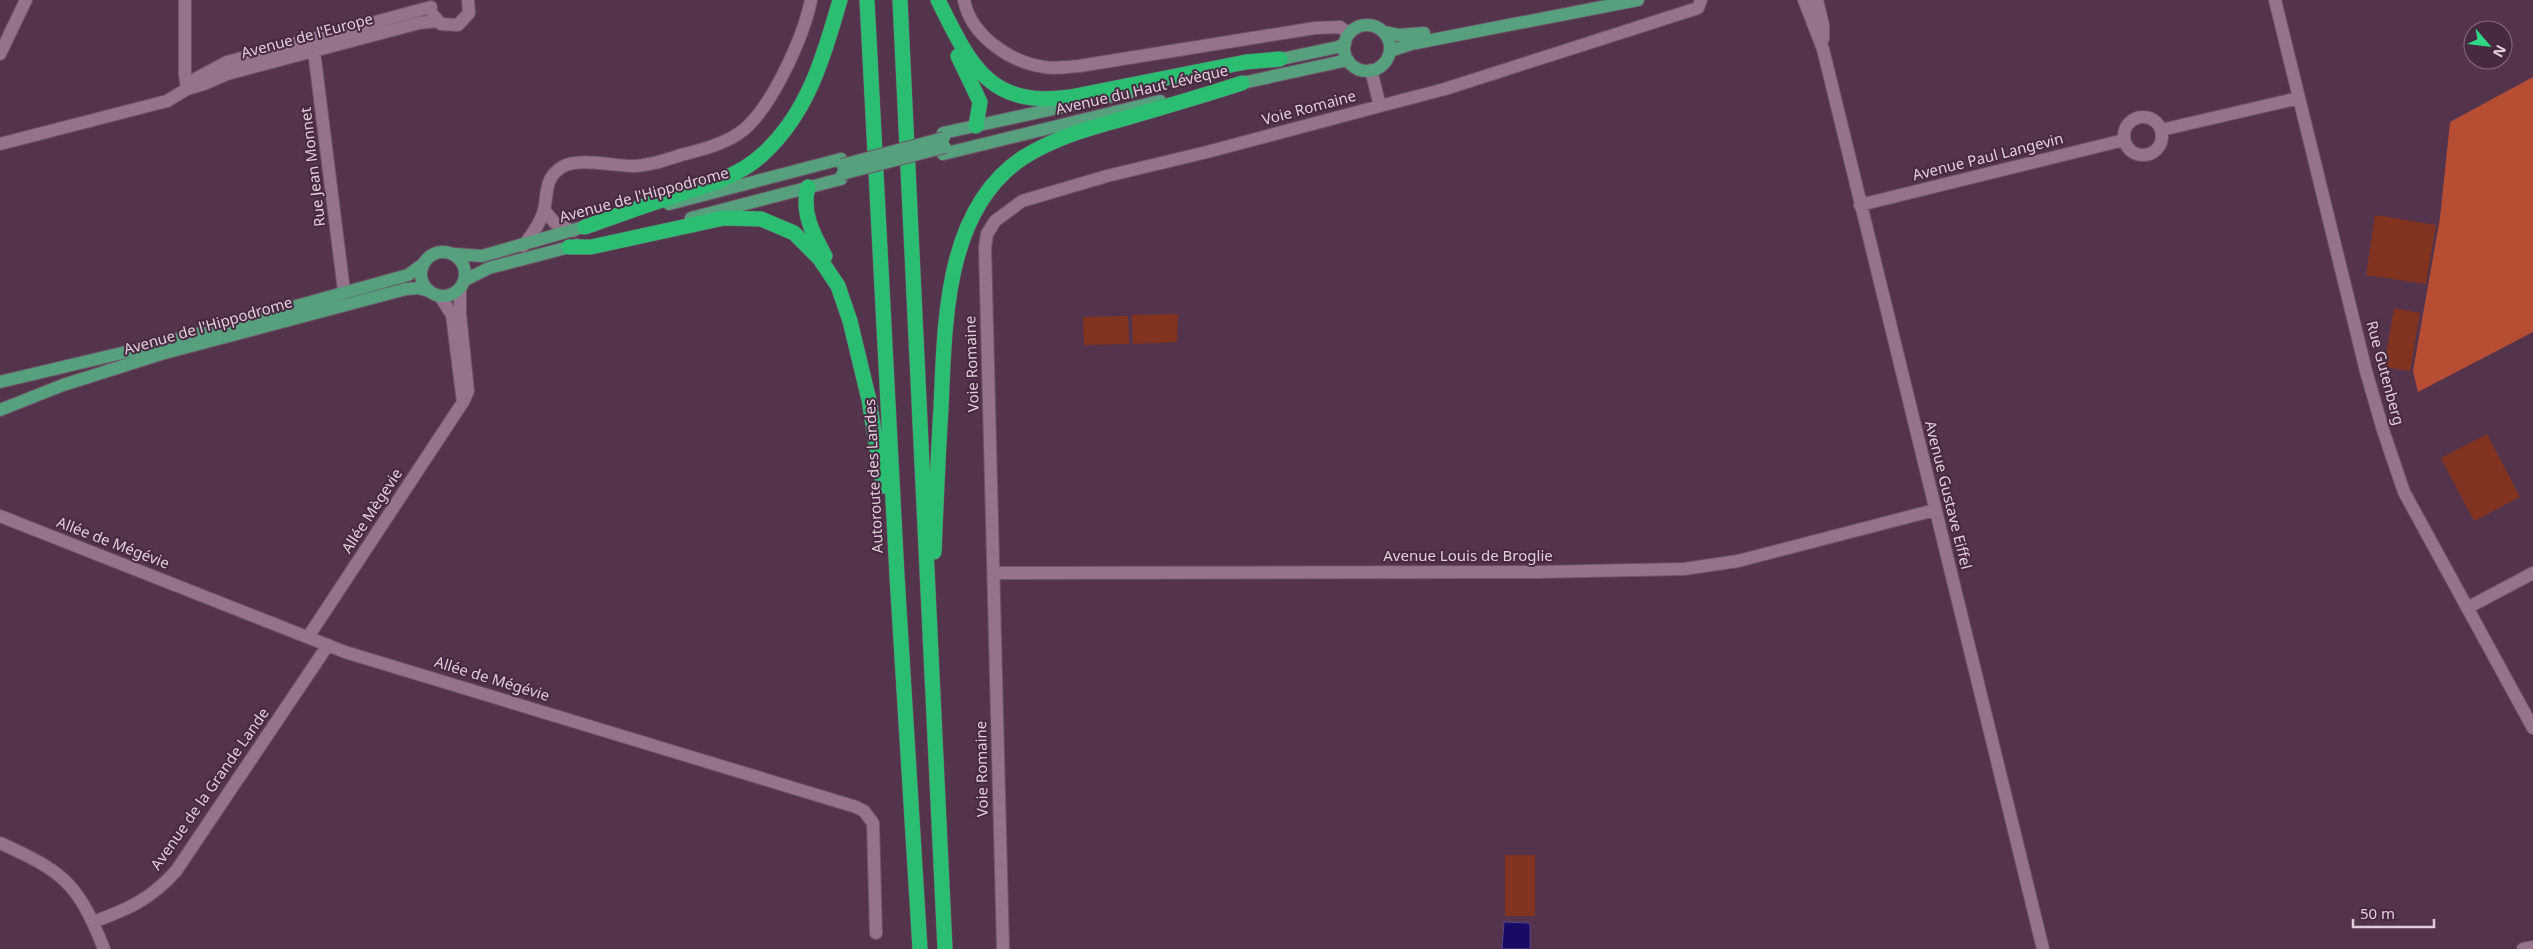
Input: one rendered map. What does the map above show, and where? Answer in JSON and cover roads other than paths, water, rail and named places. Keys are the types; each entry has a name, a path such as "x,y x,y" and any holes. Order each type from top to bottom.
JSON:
{"highway":[{"path":"579,229 718,180 762,155 787,129 802,105 827,44 840,0"},
{"name":"Autoroute des Landes","path":"867,0 897,576 920,949"},
{"path":"900,0 945,949"},
{"path":"937,0 966,56 994,84 1022,98 1048,100 1070,97 1246,62 1280,59"},
{"path":"937,0 952,44 980,102 971,127"},
{"path":"930,646 942,391 948,308 955,265 977,209 1002,175 1024,157 1050,144 1086,128 1242,83"},
{"path":"812,186 805,203 806,213 838,286 850,321 869,400 882,475 890,555 897,576"},
{"path":"569,247 590,247 724,218 761,219 794,233 820,259 838,286"}],"main road":[{"path":"1384,32 1388,37 1390,51 1384,64 1371,70 1358,68 1348,60 1347,38 1355,28 1370,25 1384,32 1399,36 1412,35 1593,0"},
{"path":"1390,51 1411,44 1638,0"},
{"name":"Avenue du Haut Lévèque","path":"944,143 971,127 1338,48 1347,38"},
{"name":"Avenue du Haut Lévèque","path":"944,143 1348,60"},
{"path":"842,169 944,143"},
{"path":"842,169 944,143"},
{"name":"Avenue de l'Hippodrome","path":"454,254 476,257 523,246 579,229 842,169"},
{"name":"Avenue de l'Hippodrome","path":"463,285 489,268 812,186 842,169"},
{"path":"437,252 454,254 464,265 463,285 452,295 435,294 421,279 423,264 437,252"},
{"name":"Avenue de l'Hippodrome","path":"0,382 160,344 344,291 408,275 423,264"},
{"name":"Avenue de l'Hippodrome","path":"0,410 63,385 161,354 406,289 419,288 435,294"}],"street":[{"path":"0,54 26,0"},
{"path":"185,0 185,74 187,89"},
{"name":"Avenue de l'Europe","path":"313,45 419,23 437,21 447,26 463,22 469,13 468,0"},
{"path":"523,246 531,237 544,210 546,188 550,178 564,166 578,163 620,166 648,164 726,140 739,133 754,121 772,95 799,37 811,0"},
{"path":"964,0 972,20 997,48 1013,58 1045,68 1088,65 1315,28 1336,26 1347,38"},
{"name":"Avenue Gustave Eiffel","path":"1804,0 1823,49 2043,949"},
{"name":"Avenue Gustave Eiffel","path":"1817,0 1823,25 1823,49"},
{"name":"Rue Gutenberg","path":"2275,0 2383,430 2404,492 2533,728"},
{"path":"432,3 437,21"},
{"name":"Avenue de l'Europe","path":"0,144 166,101 187,89 227,74 432,3"},
{"path":"1380,106 1445,89 1700,4"},
{"name":"Rue Jean Monnet","path":"313,45 344,291"},
{"name":"Voie Romaine","path":"1003,949 985,248 987,234 995,221 1022,201 1107,176 1207,152 1380,106 1371,70"},
{"path":"2161,130 2299,98"},
{"path":"2140,116 2153,119 2161,130 2162,142 2158,148 2148,155 2136,154 2130,150 2124,140 2124,133 2129,122 2140,116"},
{"name":"Avenue Paul Langevin","path":"1860,205 2124,140"},
{"path":"544,210 555,223 563,228 579,229"},
{"name":"Allée Mègevie","path":"308,637 463,402 468,391 460,314 463,285"},
{"path":"435,294 452,315 460,393 463,402"},
{"name":"Avenue Louis de Broglie","path":"994,573 1548,572 1684,569 1738,561 1935,510"},
{"name":"Allée de Mégévie","path":"0,516 328,645 856,807 864,812 873,823 876,934"},
{"path":"2467,608 2533,573"},
{"name":"Avenue de la Grande Lande","path":"93,922 127,910 142,902 176,871 328,645"},
{"path":"0,843 45,865 64,878 82,900 104,949"},
{"path":"2524,949 2533,947"}]}
